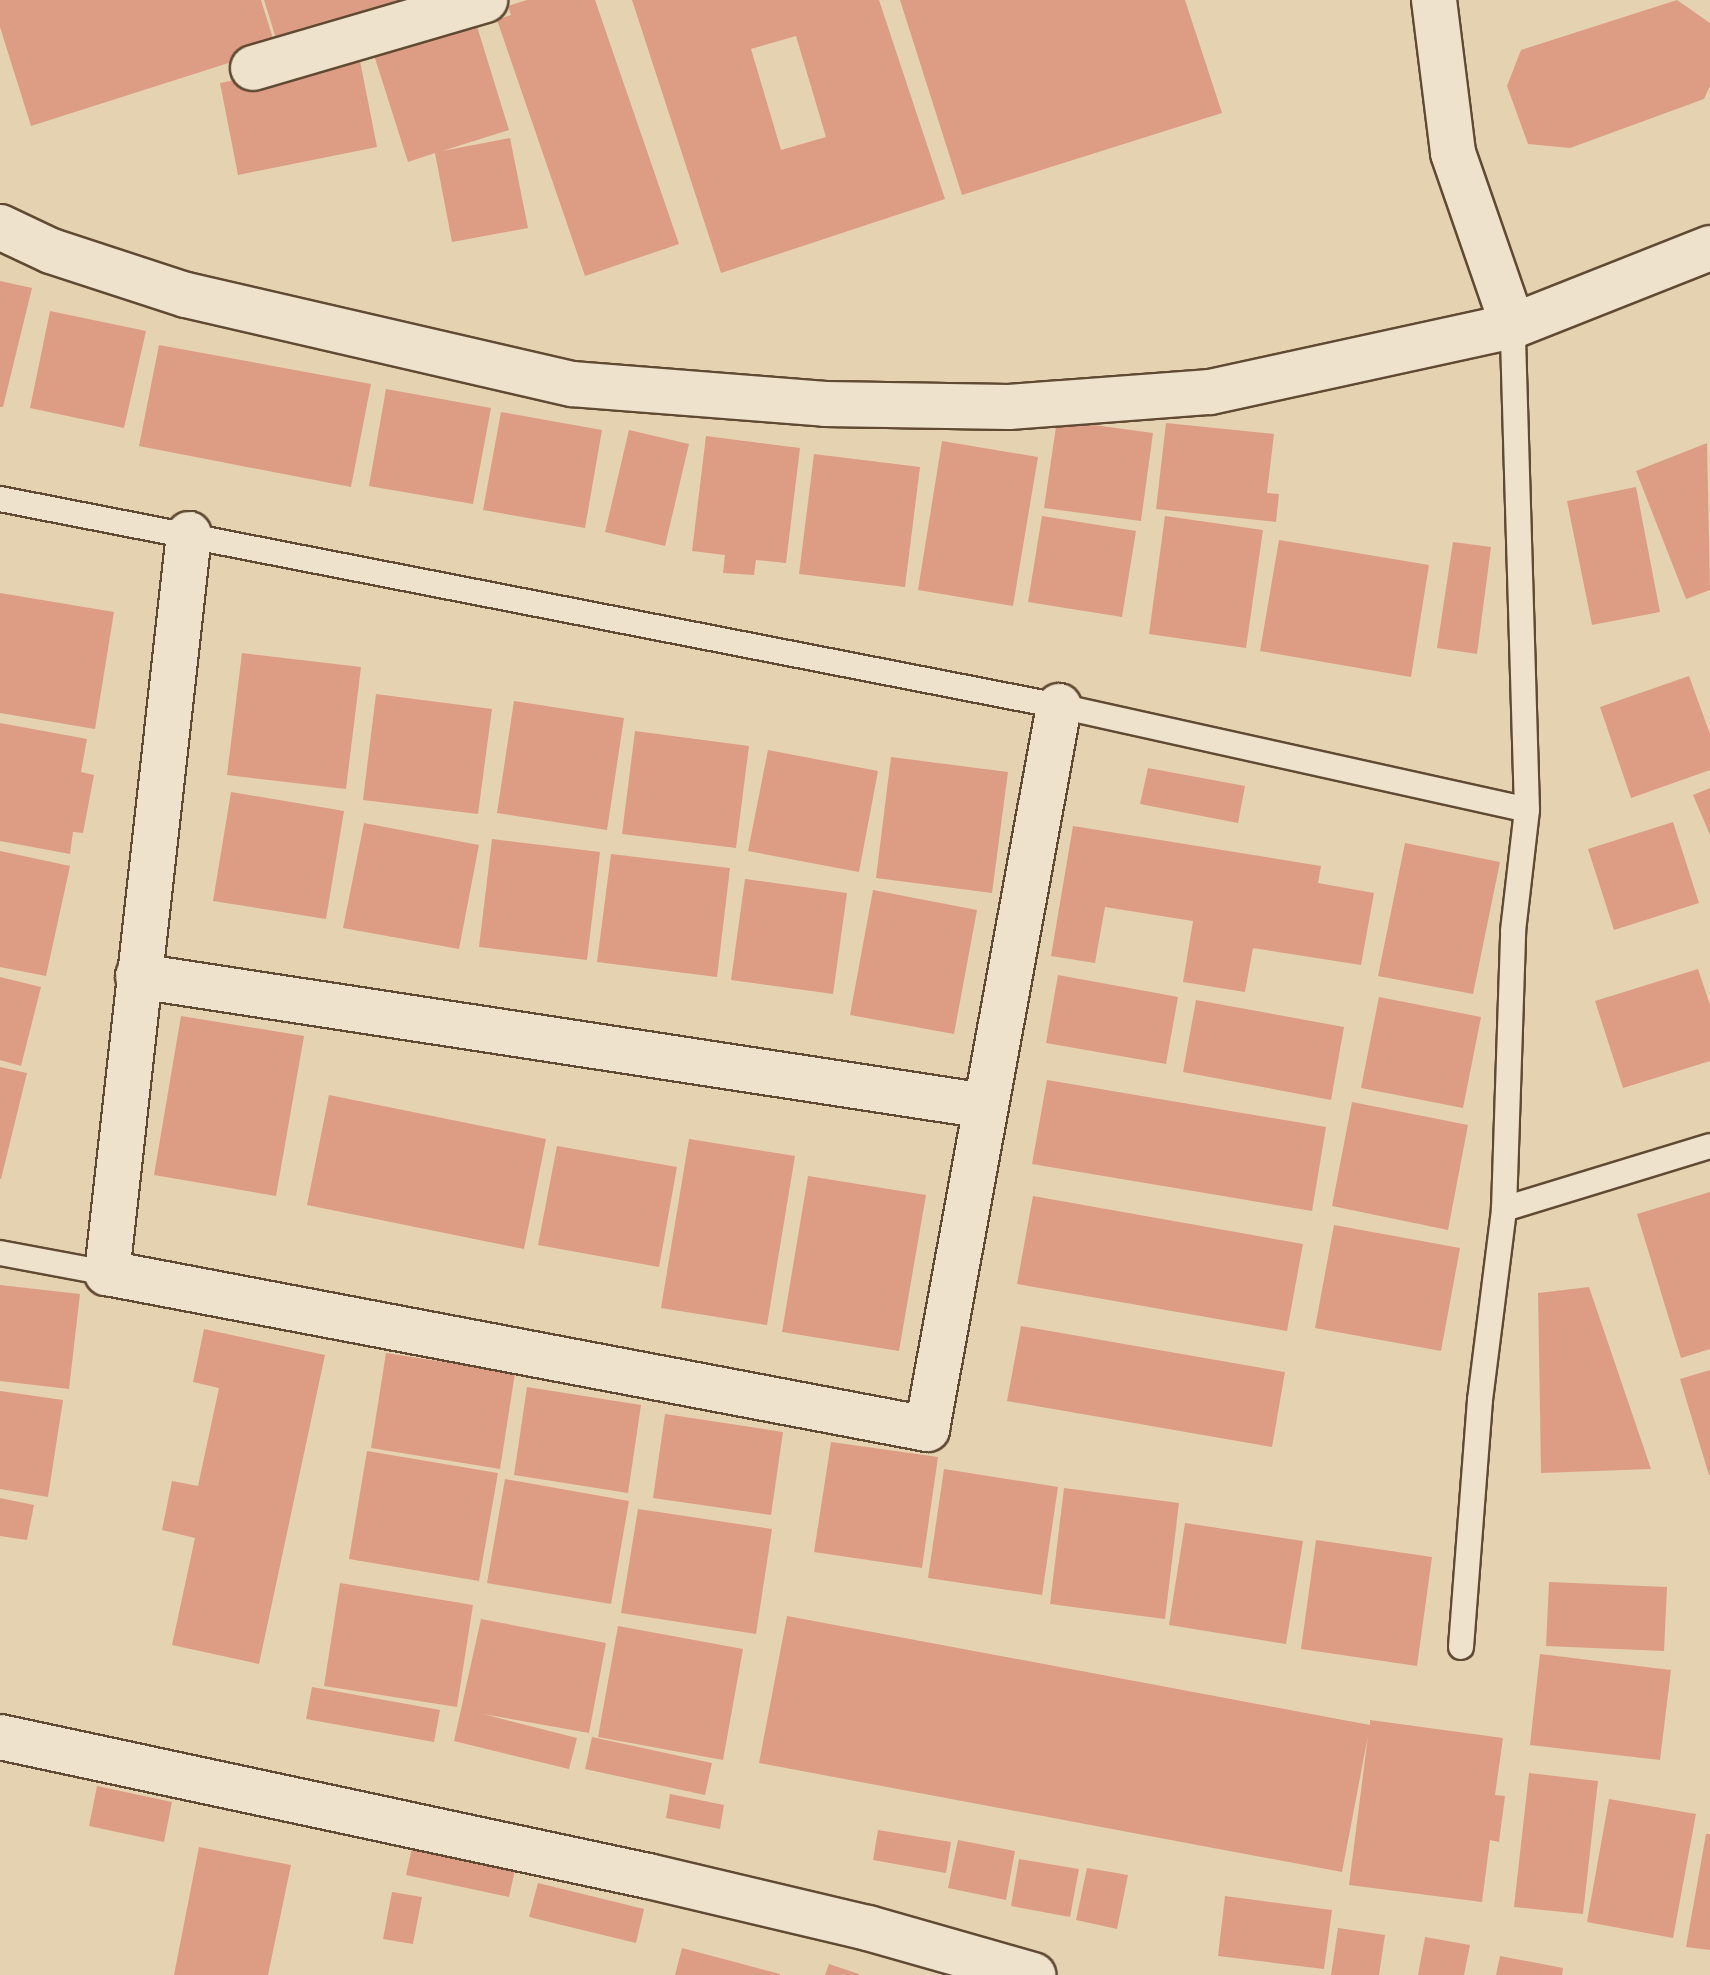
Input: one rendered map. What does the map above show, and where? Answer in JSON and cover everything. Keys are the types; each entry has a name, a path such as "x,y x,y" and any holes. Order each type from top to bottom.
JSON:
{"street":[{"path":"253,68 485,0"},
{"path":"1434,0 1453,153 1513,326"},
{"path":"0,227 51,251 186,295 572,384 825,404 1009,407 1210,392 1513,326 1710,248"},
{"path":"189,534 107,1273 927,1429 1059,706"},
{"path":"138,976 986,1106"},
{"path":"0,1737 648,1876 868,1928 1033,1975"}],"lane":[{"path":"1461,1647 1480,1400 1504,1209 1513,931 1527,810 1513,326"},
{"path":"0,499 1059,706 1527,810"},
{"path":"1504,1209 1710,1146"},
{"path":"0,1253 107,1273"}],"building":[{"path":"0,0 261,0 276,48 31,126 0,27"},
{"path":"264,0 414,0 278,45"},
{"path":"527,0 595,0 679,244 585,276 497,20 511,15 508,6"},
{"path":"632,0 879,0 945,199 721,273","holes":["796,36 826,137 781,150 751,49"]},
{"path":"900,0 1185,0 1222,113 962,195"},
{"path":"1677,0 1710,23 1710,86 1704,99 1570,148 1528,144 1507,86 1521,50"},
{"path":"476,23 509,130 442,151 510,138 528,228 452,242 435,153 408,162 374,55"},
{"path":"359,56 377,147 238,175 220,83"},
{"path":"0,281 32,288 3,407 0,407"},
{"path":"50,311 146,331 124,428 30,408"},
{"path":"159,345 371,384 351,487 139,446"},
{"path":"386,389 491,408 473,504 369,486"},
{"path":"501,412 602,430 585,528 483,510"},
{"path":"1057,420 1153,433 1141,521 1044,508"},
{"path":"1166,423 1274,434 1267,493 1279,494 1276,522 1156,509"},
{"path":"629,430 689,444 665,546 605,532"},
{"path":"706,436 800,448 786,563 756,560 754,575 723,573 725,555 692,551"},
{"path":"942,441 1038,457 1013,606 918,590"},
{"path":"1707,443 1710,590 1686,599 1636,471"},
{"path":"814,454 920,467 905,587 799,574"},
{"path":"1636,487 1660,612 1592,625 1567,501"},
{"path":"1042,516 1136,531 1122,617 1028,602"},
{"path":"1165,516 1263,530 1246,648 1149,634"},
{"path":"1279,540 1429,565 1411,677 1260,651"},
{"path":"1453,542 1491,547 1477,654 1437,648"},
{"path":"0,593 114,612 95,729 0,713"},
{"path":"242,653 361,667 346,789 227,775"},
{"path":"1689,676 1710,734 1710,770 1631,798 1600,707"},
{"path":"376,694 492,709 478,814 363,800"},
{"path":"514,701 624,718 607,830 497,813"},
{"path":"0,723 87,739 81,772 94,775 83,833 73,832 70,854 0,841"},
{"path":"635,731 749,746 736,848 622,834"},
{"path":"768,750 878,771 859,872 748,851"},
{"path":"891,757 1008,772 992,893 876,878"},
{"path":"1148,768 1245,786 1238,823 1140,804"},
{"path":"1710,788 1710,835 1693,795"},
{"path":"231,792 344,811 326,919 213,901"},
{"path":"1673,822 1699,903 1614,930 1588,849"},
{"path":"364,823 479,845 459,949 343,928"},
{"path":"1073,826 1321,866 1318,883 1374,893 1361,965 1253,948 1245,992 1183,982 1193,921 1105,907 1095,963 1051,956"},
{"path":"492,839 600,852 587,960 479,947"},
{"path":"1405,843 1500,862 1473,994 1378,976"},
{"path":"0,851 70,866 46,976 0,967"},
{"path":"611,854 730,868 717,977 597,962"},
{"path":"745,879 847,893 833,994 731,980"},
{"path":"873,890 977,910 954,1034 850,1015"},
{"path":"1698,969 1710,1005 1710,1061 1623,1088 1595,1001"},
{"path":"1058,975 1178,997 1166,1064 1046,1043"},
{"path":"0,977 41,987 21,1066 0,1060"},
{"path":"1379,997 1481,1017 1463,1108 1361,1088"},
{"path":"1196,1000 1344,1027 1331,1100 1183,1072"},
{"path":"181,1016 304,1036 276,1196 154,1175"},
{"path":"0,1067 27,1073 1,1179 0,1179"},
{"path":"1047,1080 1326,1127 1312,1211 1032,1164"},
{"path":"329,1095 546,1139 524,1249 307,1205"},
{"path":"1352,1102 1468,1125 1448,1230 1332,1206"},
{"path":"689,1139 795,1156 767,1325 661,1308"},
{"path":"557,1146 677,1167 659,1267 538,1245"},
{"path":"808,1176 926,1195 899,1351 782,1332"},
{"path":"1710,1192 1710,1349 1681,1358 1637,1214"},
{"path":"1033,1196 1303,1244 1287,1331 1017,1284"},
{"path":"1334,1225 1460,1248 1441,1351 1315,1328"},
{"path":"0,1285 80,1294 69,1389 0,1381"},
{"path":"1589,1287 1651,1469 1541,1473 1538,1293"},
{"path":"1021,1326 1285,1372 1272,1447 1007,1401"},
{"path":"204,1329 325,1355 259,1664 172,1645 195,1538 162,1530 172,1481 198,1486 219,1388 193,1382"},
{"path":"386,1353 515,1373 500,1469 371,1448"},
{"path":"1710,1370 1710,1475 1709,1475 1680,1379"},
{"path":"527,1387 641,1405 628,1493 514,1475"},
{"path":"0,1391 63,1400 48,1497 0,1489"},
{"path":"665,1414 783,1432 771,1515 653,1498"},
{"path":"831,1442 938,1457 922,1568 814,1552"},
{"path":"367,1451 498,1473 479,1581 349,1559"},
{"path":"944,1469 1058,1487 1042,1595 928,1578"},
{"path":"505,1479 629,1501 611,1604 487,1583"},
{"path":"1064,1488 1179,1503 1165,1619 1050,1604"},
{"path":"0,1498 34,1505 27,1540 0,1536"},
{"path":"638,1509 772,1529 756,1634 621,1613"},
{"path":"1185,1523 1303,1541 1286,1644 1169,1625"},
{"path":"1316,1540 1432,1557 1417,1666 1301,1649"},
{"path":"1549,1582 1667,1587 1664,1651 1546,1646"},
{"path":"340,1583 473,1605 457,1707 324,1686"},
{"path":"787,1616 1370,1725 1370,1720 1503,1738 1495,1795 1505,1796 1499,1842 1490,1840 1482,1902 1349,1885 1368,1736 1342,1872 759,1763"},
{"path":"481,1619 606,1643 589,1733 483,1714 577,1738 569,1769 454,1741"},
{"path":"618,1626 743,1649 723,1760 598,1737"},
{"path":"1540,1654 1671,1670 1660,1760 1530,1745"},
{"path":"312,1687 440,1710 434,1742 306,1719"},
{"path":"592,1737 712,1763 705,1795 585,1769"},
{"path":"1529,1773 1598,1781 1583,1914 1514,1907"},
{"path":"97,1786 172,1802 164,1842 89,1826"},
{"path":"670,1794 724,1805 720,1829 666,1818"},
{"path":"1609,1799 1696,1814 1673,1938 1587,1922"},
{"path":"878,1830 951,1842 946,1873 873,1860"},
{"path":"1706,1834 1710,1834 1710,1950 1686,1947"},
{"path":"958,1840 1015,1851 1006,1900 948,1888"},
{"path":"199,1847 291,1865 268,1975 174,1975"},
{"path":"412,1848 515,1870 509,1897 406,1875"},
{"path":"1019,1859 1079,1869 1070,1917 1011,1906"},
{"path":"1087,1868 1128,1875 1117,1929 1076,1920"},
{"path":"538,1883 644,1909 636,1943 529,1917"},
{"path":"392,1892 422,1897 413,1944 383,1939"},
{"path":"1225,1896 1332,1910 1324,1969 1218,1956"},
{"path":"1338,1928 1385,1935 1379,1975 1331,1975"},
{"path":"1425,1937 1470,1945 1464,1975 1418,1975"},
{"path":"682,1948 780,1974 780,1975 675,1975"},
{"path":"1500,1956 1563,1968 1562,1975 1496,1975"},
{"path":"829,1964 859,1974 859,1975 825,1975"}]}
